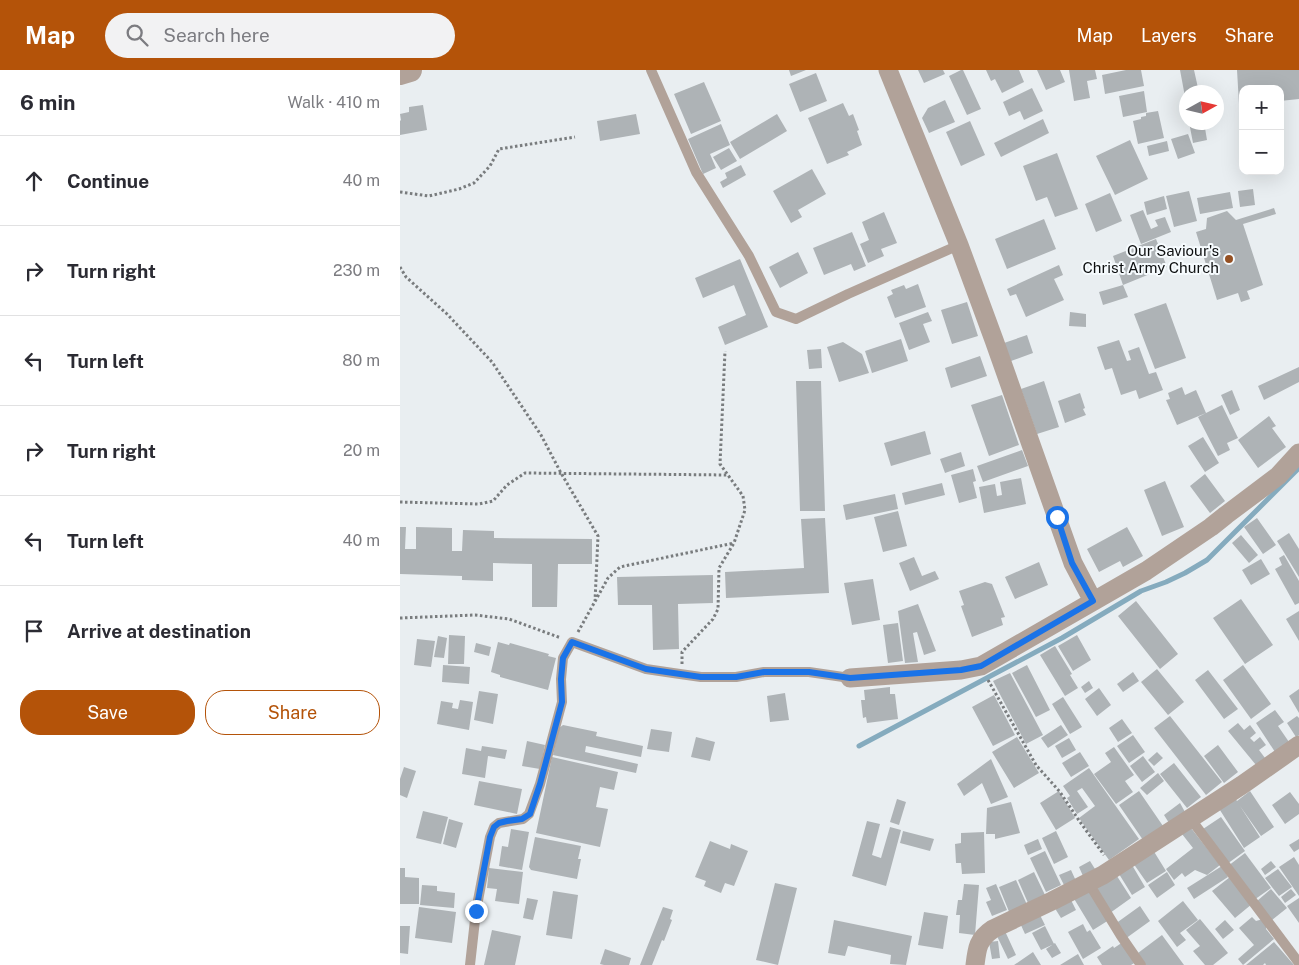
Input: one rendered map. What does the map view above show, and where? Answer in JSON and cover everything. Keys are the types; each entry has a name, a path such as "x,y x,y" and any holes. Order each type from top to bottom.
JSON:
{"street":[{"path":"400,73 410,70"},
{"path":"888,70 959,245 1072,563 1093,601"},
{"path":"850,678 961,670 981,666 1146,571 1210,527 1278,476 1299,453"},
{"path":"975,965 977,950 981,940 993,929 1052,901 1113,868 1299,745"}],"lane":[{"path":"651,70 696,172 749,256 776,312 796,319 959,245"},
{"path":"470,965 476,911 490,837 494,827 499,823 522,819 530,814 562,702 561,679 563,658 572,642 646,669 701,677 736,677 764,672 809,672 850,678"},
{"path":"1190,818 1299,962"},
{"path":"1088,882 1141,965"}],"path":[{"path":"400,192 429,196 459,189 474,183 490,166 500,149 575,137"},
{"path":"400,267 406,277 447,314 492,362 541,435 598,536 595,602"},
{"path":"683,674 682,652 713,619 718,609 718,568 734,543 744,510 743,496 720,464 725,351"},
{"path":"400,502 479,504 493,501 507,485 525,473 728,475"},
{"path":"400,618 475,615 509,619 572,642 608,578 620,567 734,543"},
{"path":"990,682 1036,765 1060,792 1113,868"}],"building":[{"path":"789,70 806,70 791,76"},
{"path":"918,70 943,70 945,74 924,83"},
{"path":"963,70 981,109 967,115 949,76"},
{"path":"986,70 1019,70 1024,82 1002,93 995,79 991,81"},
{"path":"1037,70 1060,70 1065,82 1046,90"},
{"path":"1069,70 1095,70 1097,79 1087,81 1090,98 1074,101"},
{"path":"1126,70 1141,70 1144,86 1105,94 1102,75"},
{"path":"1180,70 1194,70 1197,85 1183,85"},
{"path":"1237,70 1299,70 1299,99 1284,101 1284,85 1239,85 1239,104"},
{"path":"816,73 827,101 800,112 789,84"},
{"path":"704,82 721,121 691,134 674,94"},
{"path":"1032,88 1043,111 1024,120 1020,111 1009,116 1003,102"},
{"path":"1144,91 1147,112 1123,117 1119,96"},
{"path":"945,100 955,122 929,133 922,118 928,108"},
{"path":"843,103 849,116 853,114 862,145 847,152 849,155 827,164 808,118"},
{"path":"423,105 427,130 400,135 400,114 409,112 409,107"},
{"path":"1158,111 1164,138 1138,144 1133,121 1146,116 1146,113"},
{"path":"636,114 640,134 600,141 597,121"},
{"path":"777,114 787,131 740,159 730,142"},
{"path":"1043,119 1049,133 1001,157 994,143"},
{"path":"970,121 985,155 961,166 946,132"},
{"path":"721,124 730,145 710,154 716,168 703,174 688,139"},
{"path":"1191,130 1205,130 1207,140 1193,143"},
{"path":"1188,134 1195,153 1178,159 1171,139"},
{"path":"1130,140 1148,179 1115,195 1096,156"},
{"path":"1167,141 1169,151 1149,156 1147,146"},
{"path":"729,148 737,161 721,170 713,157"},
{"path":"1057,153 1078,209 1055,217 1047,197 1036,201 1023,166"},
{"path":"741,165 746,175 723,188 720,182 727,178 725,173"},
{"path":"812,169 826,194 798,210 802,217 791,223 773,191"},
{"path":"1253,189 1255,205 1240,207 1238,191"},
{"path":"1189,191 1197,221 1174,227 1166,196"},
{"path":"1230,192 1233,208 1200,214 1197,198"},
{"path":"1110,193 1122,221 1096,232 1085,204"},
{"path":"1164,196 1167,209 1147,215 1144,202"},
{"name":"Our Saviour's Christ Army Church","path":"1274,208 1276,214 1243,224 1263,285 1247,291 1250,299 1241,302 1238,293 1217,300 1196,232 1206,229 1207,218 1227,211 1236,220"},
{"path":"1143,210 1151,229 1158,226 1155,220 1165,217 1171,232 1141,244 1130,215"},
{"path":"884,212 897,243 881,249 884,256 868,263 860,244 869,240 862,222"},
{"path":"1044,219 1056,249 1007,269 995,239"},
{"path":"852,232 866,266 854,271 851,264 824,275 813,248"},
{"path":"1156,239 1167,267 1123,285 1113,256"},
{"path":"798,252 808,273 780,288 769,267"},
{"path":"740,259 768,327 725,345 718,327 746,315 734,285 703,298 695,278"},
{"path":"1059,265 1063,275 1054,279 1064,300 1026,317 1016,294 1010,296 1007,289"},
{"path":"918,284 926,307 895,318 887,297 893,294 891,290 904,285 906,289"},
{"path":"1123,285 1128,297 1103,305 1099,292"},
{"path":"967,302 978,336 952,344 941,310"},
{"path":"1166,303 1186,358 1155,369 1134,314"},
{"path":"928,312 932,321 923,324 930,342 909,350 899,323"},
{"path":"1070,312 1086,314 1086,327 1069,326"},
{"path":"1027,335 1033,353 1011,361 1004,343"},
{"path":"901,339 908,361 872,373 865,351"},
{"path":"1119,340 1127,361 1131,360 1128,351 1139,347 1149,374 1156,372 1163,390 1139,399 1136,390 1121,395 1112,368 1105,370 1097,347"},
{"path":"843,342 862,354 869,373 839,382 827,347"},
{"path":"821,349 822,368 809,369 807,350"},
{"path":"980,356 987,376 951,388 945,368"},
{"path":"1299,367 1299,382 1264,400 1258,386"},
{"path":"796,381 821,381 825,511 800,511"},
{"path":"1044,381 1059,427 1037,434 1021,389"},
{"path":"1182,387 1185,395 1196,390 1206,413 1177,425 1166,400 1170,399 1168,393"},
{"path":"1232,390 1240,410 1230,415 1221,395"},
{"path":"1080,393 1086,415 1065,423 1058,401"},
{"path":"1002,395 1019,445 989,456 971,405"},
{"path":"1222,405 1238,438 1227,443 1230,450 1218,456 1198,417"},
{"path":"1269,416 1276,426 1272,428 1286,447 1258,468 1238,440"},
{"path":"925,431 931,454 891,466 884,443"},
{"path":"1203,437 1219,463 1205,472 1188,446"},
{"path":"1022,450 1028,466 983,482 977,466"},
{"path":"961,452 965,466 945,473 940,459"},
{"path":"973,469 976,481 973,482 977,498 959,503 951,475"},
{"path":"1205,474 1225,501 1210,513 1190,486"},
{"path":"1021,478 1026,504 984,513 979,487 995,484 997,496 1002,495 1000,482"},
{"path":"1165,481 1184,527 1162,536 1144,490"},
{"path":"942,483 945,495 905,505 902,493"},
{"path":"895,494 898,509 846,520 843,505"},
{"path":"898,511 907,546 883,552 874,517"},
{"path":"825,518 829,593 726,598 725,572 804,568 801,519"},
{"path":"1257,518 1276,545 1263,554 1244,527"},
{"path":"400,527 406,527 405,549 416,549 416,527 452,528 452,551 462,551 463,530 494,531 494,538 592,539 592,564 558,564 557,607 532,607 532,564 493,563 493,581 462,580 462,576 400,574"},
{"path":"1127,527 1143,556 1123,567 1120,561 1099,572 1087,549"},
{"path":"1289,533 1299,549 1299,577 1277,541"},
{"path":"1241,535 1258,555 1249,563 1232,543"},
{"path":"1284,555 1299,581 1299,603 1295,605 1275,569 1282,565 1279,558"},
{"path":"914,557 922,576 935,571 939,579 910,591 899,563"},
{"path":"1261,559 1270,574 1251,585 1242,570"},
{"path":"1039,562 1048,585 1015,599 1005,577"},
{"path":"713,575 713,603 678,604 679,649 653,650 652,605 618,605 617,577"},
{"path":"873,579 880,620 852,625 844,583"},
{"path":"985,582 992,584 1005,617 1001,618 1003,625 972,637 961,606 964,605 959,591"},
{"path":"1241,599 1273,645 1245,664 1213,618"},
{"path":"1136,601 1178,654 1160,669 1118,616"},
{"path":"918,604 936,651 924,655 917,632 913,633 918,662 905,663 898,611"},
{"path":"1299,611 1299,641 1286,619"},
{"path":"898,623 903,661 888,663 883,625"},
{"path":"449,635 465,636 464,664 448,664"},
{"path":"1077,635 1091,660 1073,671 1058,646"},
{"path":"438,636 447,638 444,658 434,657"},
{"path":"417,639 435,641 431,667 414,665"},
{"path":"498,642 509,645 510,643 549,654 548,656 556,658 548,690 500,677 500,675 491,672"},
{"path":"476,643 491,647 489,656 474,652"},
{"path":"1055,646 1078,688 1065,696 1040,655"},
{"path":"443,665 470,667 469,684 442,682"},
{"path":"1027,665 1050,710 1036,717 1012,673"},
{"path":"1243,665 1271,704 1251,719 1223,680"},
{"path":"1157,669 1184,702 1168,715 1141,682"},
{"path":"1208,670 1238,709 1224,719 1195,680"},
{"path":"1133,672 1139,681 1123,692 1117,684"},
{"path":"1010,673 1043,735 1026,744 993,681"},
{"path":"1089,681 1093,688 1085,693 1081,687"},
{"path":"890,687 890,694 895,694 898,719 867,723 866,717 863,718 861,700 865,700 864,690"},
{"path":"1099,688 1111,705 1097,716 1085,699"},
{"path":"1299,689 1299,713 1289,696"},
{"path":"479,691 498,694 493,724 474,720"},
{"path":"785,693 789,720 770,722 767,696"},
{"path":"994,695 1015,735 993,746 972,707"},
{"path":"1063,697 1082,727 1070,734 1052,704"},
{"path":"460,700 473,702 469,730 437,724 441,701 453,703 452,708 458,709"},
{"path":"1275,710 1284,722 1278,726 1289,742 1275,752 1256,723"},
{"path":"1170,716 1222,782 1206,795 1154,728"},
{"path":"1297,716 1299,718 1299,735 1296,737 1287,723"},
{"path":"1122,719 1132,733 1118,742 1109,728"},
{"path":"1238,723 1244,730 1250,725 1256,733 1250,738 1254,742 1260,737 1266,745 1259,750 1265,758 1256,765 1228,731"},
{"path":"563,725 597,732 596,736 643,746 641,757 586,746 585,752 638,764 636,773 553,755 559,728"},
{"path":"1061,725 1068,735 1048,748 1041,738"},
{"path":"651,729 672,732 669,752 647,749"},
{"path":"1133,735 1145,752 1129,763 1117,746"},
{"path":"696,737 715,742 710,761 691,757"},
{"path":"1017,737 1039,773 1014,788 992,752"},
{"path":"1069,738 1076,750 1062,758 1055,746"},
{"path":"527,741 545,745 540,769 522,766"},
{"path":"1218,745 1238,772 1224,783 1204,756"},
{"path":"482,746 507,750 505,759 488,756 485,778 462,774 466,748 481,751"},
{"path":"1114,747 1134,775 1125,781 1133,792 1116,804 1094,774 1111,762 1105,753"},
{"path":"1080,752 1089,766 1071,777 1062,763"},
{"path":"1157,752 1163,758 1154,766 1148,760"},
{"path":"1143,756 1155,772 1142,782 1130,766"},
{"path":"552,757 618,772 614,790 600,787 596,807 608,809 600,847 536,833"},
{"path":"991,759 1008,797 991,804 982,783 964,796 957,784"},
{"path":"1174,763 1201,797 1187,808 1160,774"},
{"path":"404,767 416,771 407,798 400,795 400,779"},
{"path":"1089,768 1139,839 1109,860 1079,818 1095,806 1082,788 1077,791 1088,807 1077,814 1067,798 1070,796 1063,786"},
{"path":"1158,773 1164,781 1147,795 1140,788"},
{"path":"479,781 522,789 517,814 474,805"},
{"path":"1059,791 1075,818 1056,830 1040,803"},
{"path":"1139,791 1163,826 1143,840 1119,805"},
{"path":"1250,791 1274,827 1261,836 1240,806 1260,837 1244,848 1218,807 1234,797 1237,801"},
{"path":"1290,792 1299,804 1299,814 1285,824 1272,805"},
{"path":"897,799 906,802 899,825 890,822"},
{"path":"1011,802 1020,833 995,839 995,834 986,834 987,808"},
{"path":"1180,803 1185,812 1169,823 1164,815"},
{"path":"423,811 448,817 441,844 416,838"},
{"path":"1221,817 1245,851 1227,864 1203,829"},
{"path":"449,819 463,823 456,848 443,844"},
{"path":"867,821 880,824 872,855 881,858 890,827 901,830 886,886 852,876"},
{"path":"1191,828 1220,865 1207,875 1195,870 1185,877 1182,873 1174,880 1166,869 1193,848 1182,834"},
{"path":"511,829 529,832 522,870 499,866 502,846 508,847"},
{"path":"903,831 934,839 930,851 900,843"},
{"path":"1056,831 1068,857 1054,864 1042,838"},
{"path":"984,832 985,873 962,874 961,863 956,863 955,844 961,843 961,833"},
{"path":"535,837 581,846 578,859 581,859 577,879 531,870 529,867"},
{"path":"1038,839 1042,849 1028,855 1024,845"},
{"path":"1299,839 1299,849 1294,852 1289,845"},
{"path":"710,841 730,849 731,844 748,851 734,886 725,883 721,893 704,886 706,881 695,877"},
{"path":"1153,850 1166,871 1147,883 1133,863"},
{"path":"1045,851 1061,885 1046,892 1030,858"},
{"path":"1245,853 1271,888 1254,900 1228,866"},
{"path":"1294,857 1299,865 1299,896 1279,867"},
{"path":"1090,861 1095,869 1083,876 1079,867"},
{"path":"1271,861 1276,867 1265,875 1261,869"},
{"path":"1132,865 1145,887 1132,895 1119,874"},
{"path":"1222,866 1228,877 1194,899 1187,888"},
{"path":"400,868 405,868 405,877 419,878 419,904 400,904"},
{"path":"489,868 523,872 519,904 495,901 497,889 487,888"},
{"path":"1278,869 1292,887 1279,896 1265,878"},
{"path":"1071,870 1076,881 1065,887 1059,875"},
{"path":"1034,872 1045,895 1028,903 1018,880"},
{"path":"1167,872 1175,885 1157,898 1148,885"},
{"path":"1115,873 1131,898 1110,913 1094,887"},
{"path":"1230,877 1252,904 1235,918 1212,891"},
{"path":"1016,880 1028,907 1010,914 999,887"},
{"path":"775,883 797,888 778,965 756,960"},
{"path":"964,884 979,885 975,935 959,933 960,915 956,915 958,900 962,900"},
{"path":"996,884 1007,910 992,916 986,902 991,900 986,888"},
{"path":"422,885 437,886 437,891 455,893 454,908 420,905"},
{"path":"1090,887 1109,920 1093,930 1073,897"},
{"path":"1271,889 1287,908 1272,920 1257,901"},
{"path":"1291,889 1296,895 1285,903 1281,897"},
{"path":"553,891 578,895 572,939 546,935"},
{"path":"527,898 538,900 533,920 523,918"},
{"path":"1070,898 1076,910 1061,918 1056,910 1057,905"},
{"path":"1299,898 1299,923 1287,906"},
{"path":"1183,901 1198,920 1180,933 1186,940 1177,947 1158,921"},
{"path":"1140,906 1150,921 1125,939 1115,924"},
{"path":"419,907 456,912 452,943 415,938"},
{"path":"663,907 673,910 670,919 672,920 664,941 662,940 652,965 640,965"},
{"path":"924,912 948,916 943,949 918,945"},
{"path":"1039,913 1045,925 1025,934 1020,923"},
{"path":"1252,917 1256,921 1263,919 1267,924 1266,929 1274,939 1243,965 1238,959 1254,945 1239,928"},
{"path":"1200,919 1228,953 1213,965 1205,965 1193,951 1200,946 1186,930"},
{"path":"834,920 912,936 906,965 890,964 891,955 848,946 845,956 828,953"},
{"path":"1225,920 1234,930 1223,939 1215,929"},
{"path":"1083,924 1087,932 1090,930 1101,948 1083,959 1068,932"},
{"path":"400,926 410,926 408,954 400,953"},
{"path":"1045,926 1054,944 1041,950 1032,933"},
{"path":"1004,929 1016,955 1008,959 996,934"},
{"path":"492,930 521,936 515,965 484,965"},
{"path":"1162,935 1184,965 1146,965 1138,953"},
{"path":"998,941 1000,958 992,959 989,942"},
{"path":"1123,942 1136,962 1131,965 1102,965 1097,957 1113,946 1114,948"},
{"path":"1274,942 1294,965 1266,965 1265,963 1263,965 1246,965"},
{"path":"1055,943 1061,953 1052,958 1046,949"},
{"path":"605,949 631,958 629,965 600,964"},
{"path":"1033,952 1041,965 1014,965"},
{"path":"1078,954 1084,965 1060,965"}],"waterway":[{"path":"859,746 1062,638 1141,591 1166,582 1207,560 1299,468"}],"place":[{"name":"Our Saviour's Christ Army Church","path":"1229,259"}],"route":[{"path":"476,911 490,837 494,827 499,823 522,819 530,814 562,702 561,679 563,658 572,642 646,669 701,677 736,677 764,672 809,672 850,678 961,670 981,666 1093,601 1072,563 1057,517"}]}
